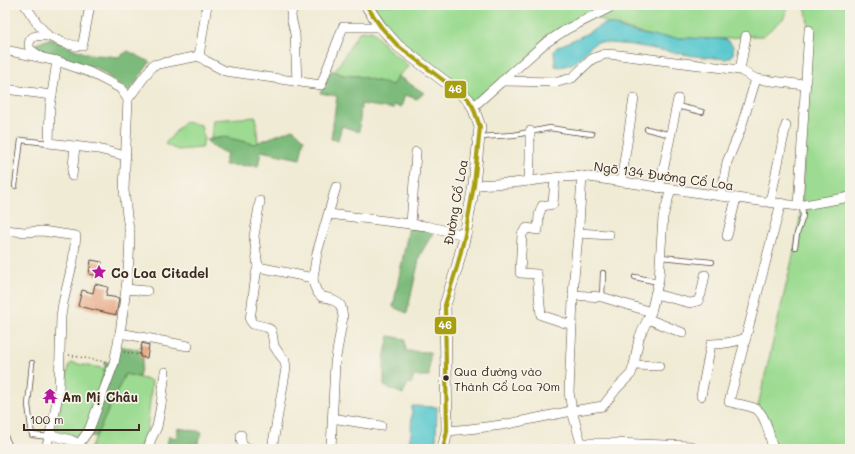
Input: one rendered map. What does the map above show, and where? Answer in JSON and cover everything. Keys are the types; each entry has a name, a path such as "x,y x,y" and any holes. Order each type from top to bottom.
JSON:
{"street":[{"path":"25,5 36,23 48,36"},
{"path":"43,58 29,46 30,41 34,36 48,36 64,43 82,46 90,5"},
{"path":"199,56 207,5"},
{"path":"292,5 291,17 295,34 296,82"},
{"name":"Đường Cổ Loa","path":"366,5 381,27 398,46 468,99 473,106 480,127 474,185 465,236 445,305 447,431 443,449"},
{"path":"473,106 544,44 567,29 615,5"},
{"path":"49,436 71,440 78,446 90,430 114,364 126,289 130,234 124,190 128,99 153,65 199,56 225,71 321,85 343,27 381,27"},
{"path":"800,205 809,30"},
{"path":"740,70 746,36"},
{"path":"5,50 57,61 89,72 120,88 128,99"},
{"path":"502,81 558,82 572,78 592,59 604,54 740,70 756,78 805,85"},
{"path":"57,61 50,107 49,143 98,149 126,156"},
{"path":"721,196 727,162 740,130 756,78"},
{"path":"5,89 52,95"},
{"path":"621,182 634,98"},
{"path":"659,188 677,102"},
{"path":"770,202 786,124"},
{"path":"529,181 530,131"},
{"path":"72,176 75,146"},
{"path":"411,224 416,152"},
{"path":"582,176 574,278 569,392 572,411 581,443 691,446 691,449"},
{"name":"Ngõ 134 Đường Cổ Loa","path":"474,185 513,183 582,176 781,204 800,205 850,197"},
{"path":"555,178 553,204 542,206 539,215 538,230 527,228 522,234 520,274 537,274 541,315 572,324"},
{"path":"331,449 335,363 343,317 341,306 335,301 322,297 317,292 313,278 317,253 336,187"},
{"path":"447,431 502,425 604,406 633,370 639,338 650,315 658,282 663,217 671,189"},
{"path":"727,236 736,198"},
{"path":"260,201 254,236 258,266 250,321 253,324 266,327 271,330 274,346 285,361 286,368 272,449"},
{"path":"773,449 765,421 760,412 754,408 729,402 781,204"},
{"path":"328,214 426,226 465,236"},
{"path":"5,230 24,232 42,231 76,236 73,262 61,316 59,388 46,449"},
{"path":"578,233 608,235"},
{"path":"258,266 313,278"},
{"path":"655,294 690,303 698,301 705,275"},
{"path":"126,289 147,291"},
{"path":"573,295 602,297 650,315 684,332"},
{"path":"120,333 188,346"},
{"path":"701,396 711,344 735,342 746,338"},
{"path":"634,365 659,366"},
{"path":"148,449 151,439 158,427 165,372"},
{"path":"332,418 381,426"},
{"path":"241,435 243,446 252,449"}],"lane":[{"path":"677,102 702,112"},
{"path":"479,137 514,135 550,128 592,134"},
{"path":"647,129 671,135"},
{"path":"15,186 21,140 49,143"},
{"path":"795,247 797,234 803,216 800,205"},
{"path":"661,257 712,262"},
{"path":"602,297 603,274"},
{"path":"635,277 658,282"},
{"path":"32,363 28,405 32,434 49,436"},
{"path":"5,436 11,449"}],"path":[{"path":"116,351 139,355 142,340"},
{"path":"60,353 114,364"}],"green space":[{"path":"366,5 789,5 784,18 763,36 746,36 724,39 651,36 610,24 593,16 544,44 473,107 398,46"},
{"path":"805,5 850,5 850,449 772,449 757,410 795,247 802,205 809,30"},
{"path":"372,30 385,46 409,66 398,76 393,85 358,76 343,75 335,71 359,32"},
{"path":"50,39 87,54 119,57 128,51 150,62 129,92 97,68 59,60 33,45"},
{"path":"331,70 343,75 358,76 392,85 398,76 424,93 417,99 405,95 401,107 393,105 393,109 361,104 359,132 342,126 338,140 331,139 337,96 320,93"},
{"path":"256,117 258,143 254,144 225,137 211,139 213,120"},
{"path":"184,122 201,125 204,138 202,148 178,150 165,144"},
{"path":"293,129 304,139 300,159 261,151 258,166 224,165 227,154 212,146 206,140 225,137 254,144"},
{"path":"409,227 434,231 420,255 407,313 393,307"},
{"path":"389,336 405,339 406,351 430,352 429,376 414,376 411,384 408,383 403,394 384,386 384,358"},
{"path":"117,346 145,350 139,377 125,374 96,437 84,434 89,430 104,372 105,362 114,363"},
{"path":"72,363 102,368 104,372 89,428 84,434 78,436 59,432 56,428 69,365"},
{"path":"125,374 152,381 144,449 90,449"},
{"path":"178,428 202,432 196,449 166,449 169,436 176,438"}],"water":[{"path":"603,24 610,24 629,31 651,36 724,39 729,42 734,50 732,56 726,59 694,56 632,45 598,42 589,48 576,62 562,67 555,66 554,51 557,47 584,35"},
{"path":"412,406 437,407 436,440 434,449 407,449 411,434"}],"building":[{"path":"91,260 102,262 99,276 89,274"},
{"path":"95,284 108,287 106,296 119,298 116,315 78,306 82,290 93,293"},
{"path":"142,343 149,345 147,358 140,357"}],"transit line":[{"name":"46","path":"366,5 381,27 398,46 468,99 473,107 480,127 474,185 465,235 445,305 447,431 443,449"}],"place":[{"name":"Co Loa Citadel","path":"99,272"},
{"name":"Qua đường vào Thành Cổ Loa 70m","path":"446,378"},
{"name":"Am Mị Châu","path":"50,396"}]}
